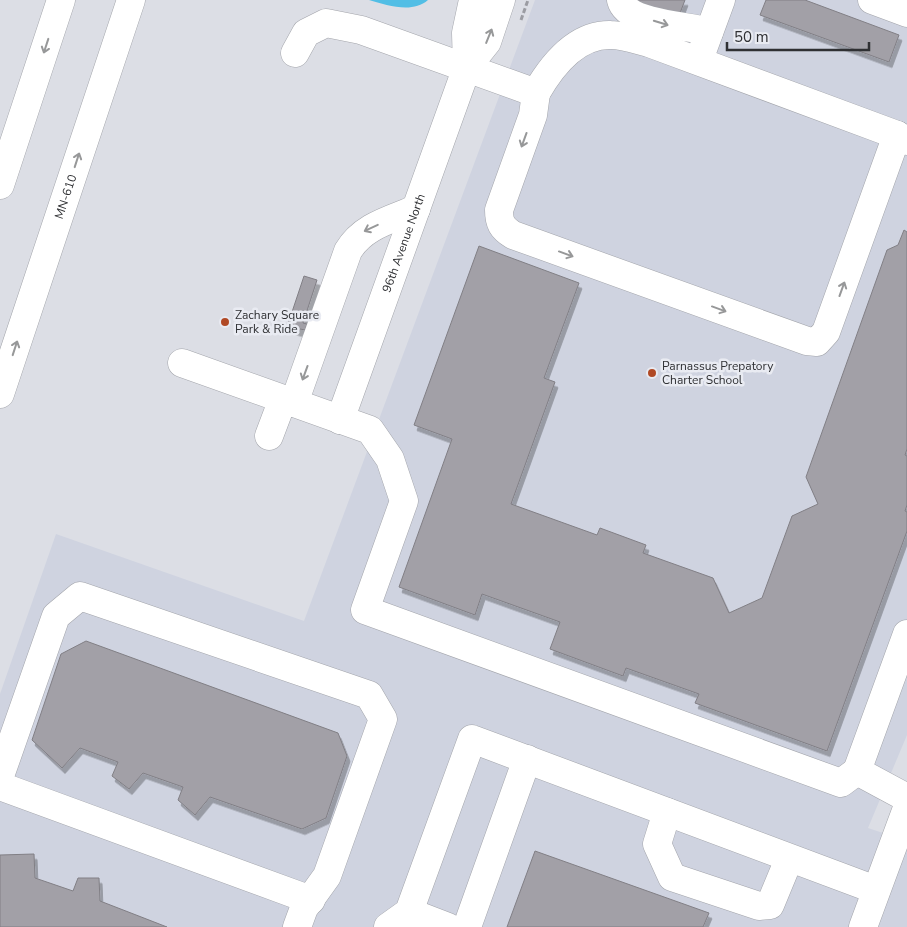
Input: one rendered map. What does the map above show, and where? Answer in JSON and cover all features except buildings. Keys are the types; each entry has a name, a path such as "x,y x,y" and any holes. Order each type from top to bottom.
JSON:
{"main road":[{"path":"0,185 62,0"},
{"name":"MN-610","path":"0,394 131,0"},
{"name":"96th Avenue North","path":"340,420 466,67 466,33 473,0"},
{"name":"96th Avenue North","path":"466,67 488,42 501,0"},
{"path":"597,36 606,0"},
{"path":"621,0 625,8 632,13 671,26 697,28 709,32"},
{"path":"698,62 721,0"},
{"path":"872,0 907,13"},
{"path":"294,53 306,33 326,23 361,30 536,93"},
{"path":"613,34 649,43 698,62 902,138 826,332 817,342 807,341 513,235 504,229 499,221 499,210 533,115 536,93 547,75 563,56 580,42 597,36 613,34"},
{"path":"269,436 289,401 348,250 355,239 364,231 416,209"},
{"path":"182,363 370,430 390,459 404,501 365,610 841,783 857,771 907,634"},
{"path":"0,776 56,616 80,596 369,695 383,719 327,876 310,900 296,927"},
{"path":"448,927 399,919 472,739 876,890"},
{"path":"467,927 527,759"},
{"path":"857,771 907,798"},
{"path":"0,786 310,900"},
{"path":"863,927 907,808"},
{"path":"667,812 657,844 672,877 759,906 770,905 790,859"}],"shaded area":[{"path":"535,0 907,0 907,735 868,828 907,841 907,927 0,927 0,694 56,534 304,621"}],"water":[{"path":"369,0 428,0 415,7 399,7"}],"place":[{"name":"Zachary Square Park & Ride","path":"225,322"},
{"name":"Parnassus Prepatory Charter School","path":"652,373"}]}
